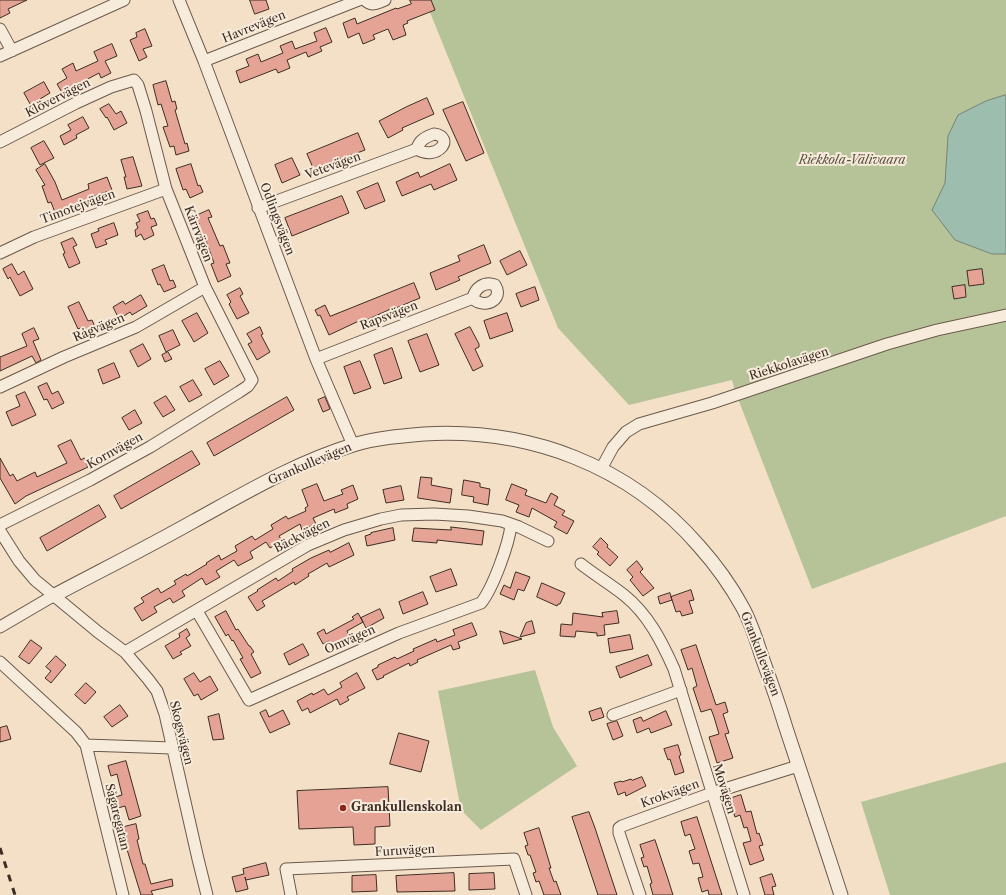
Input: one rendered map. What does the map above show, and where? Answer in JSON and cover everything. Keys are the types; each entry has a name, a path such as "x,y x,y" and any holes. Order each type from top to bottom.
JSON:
{"street":[{"path":"0,56 124,0"},
{"name":"Odlingsvägen","path":"179,0 204,61 316,359 353,445"},
{"name":"Havrevägen","path":"204,61 359,0"},
{"path":"365,0 368,3 374,4 385,0"},
{"path":"0,29 12,51"},
{"name":"Klövervägen","path":"0,142 76,103 128,80"},
{"name":"Kärrvägen","path":"128,80 134,80 138,85 166,189 205,287 252,380 248,386 239,392"},
{"name":"Vetevägen","path":"258,208 417,149"},
{"name":"Timotejvägen","path":"0,253 34,238 166,189"},
{"name":"Rågvägen","path":"0,387 64,357 136,327 205,287"},
{"name":"Rapsvägen","path":"316,359 473,298"},
{"name":"Riekkolavägen","path":"601,469 614,447 626,432 639,424 712,403 888,344 937,330 1006,315"},
{"name":"Kornvägen","path":"0,525 90,480 183,427 239,392"},
{"name":"Grankullevägen","path":"0,627 53,596 272,480 316,459 353,445 396,436 446,433 481,434 516,440 560,452 589,462 617,477 659,506 687,532 725,577 743,607 750,624 778,703 841,895"},
{"name":"Bäckvägen","path":"125,652 308,545 344,530 381,519 400,515 434,514 468,516 502,521 519,527 548,541"},
{"name":"Omvägen","path":"197,611 249,700 399,633 481,603 488,595 510,536 511,525"},
{"name":"Skogsvägen","path":"0,531 23,566 35,580 53,596 125,652 157,691 165,714 207,895"},
{"name":"Movägen","path":"581,564 625,596 642,614 663,644 681,690 744,895"},
{"name":"Sågaregatan","path":"0,662 76,732 86,745 123,895"},
{"path":"613,715 681,690"},
{"path":"86,745 172,748"},
{"name":"Krokvägen","path":"640,895 619,828 712,793 798,766"},
{"name":"Furuvägen","path":"291,895 286,869 514,859 526,895"}],"green space":[{"name":"Riekkola-Välivaara","path":"425,0 1006,0 1006,516 812,589 732,380 629,405 558,328"},
{"path":"535,670 553,727 577,766 481,830 461,810 438,691"},
{"path":"1006,762 1006,895 890,895 861,802"}],"shaded area":[{"path":"1006,95 1006,254 992,254 955,240 932,210 945,183 948,136 958,115 986,101"}],"building":[{"path":"0,0 27,0 8,9 10,13 0,18"},
{"path":"250,0 266,0 269,9 255,14"},
{"path":"410,0 431,0 435,10 407,21 408,23 403,25 406,35 393,40 388,29 373,35 375,39 363,44 359,33 348,38 343,23 355,18 357,24 396,8 397,9 411,4"},
{"path":"326,28 332,42 320,47 322,51 308,57 306,52 287,60 290,68 278,73 276,69 240,83 236,71 249,66 246,59 258,54 261,62 283,53 280,46 292,41 295,49 317,41 314,33"},
{"path":"145,29 152,46 143,49 147,57 139,61 130,40 137,37 136,33"},
{"path":"112,44 117,56 105,61 111,73 101,78 99,73 71,88 73,91 64,96 57,84 67,78 62,69 73,63 76,71 98,61 94,52"},
{"path":"166,81 172,102 175,101 177,109 175,110 185,144 187,143 189,151 176,155 174,146 170,147 163,127 168,126 161,104 158,105 153,85"},
{"path":"44,82 50,93 40,99 42,101 39,103 41,107 34,111 24,93"},
{"path":"427,98 434,114 402,128 403,130 388,138 379,121"},
{"path":"463,102 484,153 466,161 443,110"},
{"path":"109,104 116,114 121,111 127,123 114,130 107,117 106,118 100,109"},
{"path":"83,117 89,128 76,135 77,138 64,145 60,136 71,130 68,125"},
{"path":"358,133 365,150 341,159 340,158 314,170 307,154"},
{"path":"44,141 54,158 40,165 31,148"},
{"path":"133,157 142,186 127,189 124,177 126,177 121,160"},
{"path":"292,158 300,175 282,183 275,165"},
{"path":"45,164 55,182 62,200 89,189 88,184 107,177 112,190 91,197 93,201 56,215 51,202 48,203 42,186 45,185 36,170"},
{"path":"191,164 198,186 200,185 203,192 190,198 186,189 183,190 176,169"},
{"path":"450,164 457,180 434,190 431,184 402,196 396,182 418,172 420,177"},
{"path":"378,183 385,201 365,209 357,192"},
{"path":"342,196 349,213 292,236 285,218"},
{"path":"209,210 212,217 208,218 220,246 223,245 230,263 226,264 231,276 218,282 211,264 214,263 206,241 203,242 196,225 199,223 192,225 189,219"},
{"path":"148,211 151,219 154,218 157,225 151,227 154,235 144,240 141,234 136,237 135,230 138,228 136,223 140,221 137,215"},
{"path":"114,223 118,235 105,240 107,244 96,248 91,234 99,231 98,229"},
{"path":"73,238 77,245 73,247 80,263 69,268 63,254 65,253 61,243"},
{"path":"484,245 491,263 458,277 460,280 436,290 430,273 460,261 458,256"},
{"path":"520,251 527,265 507,275 500,261"},
{"path":"12,264 18,275 24,271 33,289 20,296 10,277 8,279 3,269"},
{"path":"164,265 170,281 173,280 176,287 164,292 160,284 158,285 152,270"},
{"path":"982,269 984,284 969,286 967,271"},
{"path":"414,283 420,298 396,308 395,307 362,322 361,320 329,335 320,315 318,316 315,310 325,305 330,316"},
{"path":"965,285 966,297 954,299 952,287"},
{"path":"535,287 539,300 521,307 516,294"},
{"path":"240,288 243,294 240,296 249,313 237,319 229,304 231,302 227,295"},
{"path":"141,295 147,306 132,315 130,312 119,319 113,307 123,301 125,304"},
{"path":"79,302 88,321 92,320 96,329 86,334 83,327 78,329 68,307"},
{"path":"197,313 208,333 194,342 182,321"},
{"path":"507,313 513,331 490,339 484,321"},
{"path":"260,327 263,334 261,335 270,352 257,360 248,344 252,342 247,334"},
{"path":"470,327 479,344 479,347 475,349 483,366 473,371 455,334"},
{"path":"34,328 39,339 33,341 41,360 36,363 32,356 0,371 0,357 27,346 22,334"},
{"path":"173,330 180,345 166,352 159,336"},
{"path":"427,334 439,365 420,372 408,341"},
{"path":"143,344 151,359 138,367 130,351"},
{"path":"392,348 402,378 384,384 374,355"},
{"path":"168,352 172,359 165,362 162,355"},
{"path":"220,361 229,376 214,385 205,369"},
{"path":"360,361 371,388 354,394 344,367"},
{"path":"114,363 120,377 103,384 98,370"},
{"path":"193,380 202,395 189,402 180,387"},
{"path":"47,383 52,394 58,391 64,403 52,409 47,399 44,400 38,387"},
{"path":"25,392 36,415 12,426 6,412 20,406 16,396"},
{"path":"166,396 175,410 163,417 154,403"},
{"path":"287,397 294,410 214,456 207,443"},
{"path":"325,397 330,409 323,412 318,400"},
{"path":"135,410 142,423 129,430 122,418"},
{"path":"71,440 81,460 84,458 88,467 26,496 15,504 0,478 0,458 10,476 13,474 17,481 35,472 37,477 67,463 58,446"},
{"path":"192,451 200,464 121,509 114,496"},
{"path":"421,477 432,478 431,485 452,489 450,503 418,498"},
{"path":"464,480 480,483 480,487 490,489 488,505 473,502 474,497 462,495"},
{"path":"317,484 324,501 343,494 341,490 353,485 358,499 347,504 348,508 335,513 334,509 313,518 316,524 302,530 300,524 279,536 282,541 270,548 266,542 250,552 253,558 238,566 234,560 216,571 220,577 206,585 202,578 182,591 185,596 173,603 170,598 154,607 157,612 142,621 134,608 144,602 141,598 158,588 161,593 176,584 174,581 186,574 187,576 219,555 221,560 237,551 235,546 252,536 255,540 273,529 271,525 286,516 288,519 306,511 305,508 308,506 302,490"},
{"path":"512,484 527,490 525,495 546,503 551,493 558,497 554,505 565,511 562,515 574,521 567,534 554,527 557,522 532,508 529,517 516,512 519,505 506,500"},
{"path":"401,486 404,500 386,503 383,490"},
{"path":"99,505 106,517 47,551 40,538"},
{"path":"451,527 484,531 482,545 437,540 437,543 412,541 414,528 451,530"},
{"path":"393,528 395,540 367,546 365,536 371,533"},
{"path":"601,538 608,545 607,547 618,557 610,566 597,554 599,552 593,547"},
{"path":"349,543 354,555 329,567 327,563 308,574 309,576 295,585 294,582 262,601 265,606 257,611 248,597 276,578 278,581 293,571 292,569 311,558 329,550 330,552"},
{"path":"637,561 643,569 640,572 654,588 643,596 630,580 633,577 627,570"},
{"path":"451,569 457,585 436,592 430,577"},
{"path":"516,572 530,577 524,591 518,589 514,600 500,594 504,585 510,588"},
{"path":"542,583 565,593 560,604 557,606 537,597"},
{"path":"691,590 694,600 689,601 693,613 682,616 680,611 676,612 671,597"},
{"path":"423,592 428,604 403,614 399,602"},
{"path":"670,593 672,600 660,604 658,597"},
{"path":"380,609 384,618 366,628 361,618"},
{"path":"226,611 236,630 238,629 254,652 251,654 261,673 251,678 240,659 243,658 233,640 232,641 228,634 226,636 215,617"},
{"path":"617,611 619,623 604,625 605,635 597,636 597,633 576,631 575,637 560,636 561,624 572,625 573,613 603,617 602,613"},
{"path":"358,613 363,622 347,631 349,636 332,646 329,641 323,644 317,633 324,629 326,634 354,619 352,617"},
{"path":"532,621 535,633 520,637 526,623"},
{"path":"472,623 477,635 458,642 460,648 453,650 451,645 417,660 418,662 410,666 409,663 377,680 372,670 378,667 378,665 395,657 397,659 414,651 413,649 436,639 437,642 455,635 453,630"},
{"path":"187,629 190,635 186,638 191,646 180,652 182,654 173,659 165,646 180,637 179,634"},
{"path":"500,631 522,639 504,644"},
{"path":"630,635 633,649 610,653 608,639"},
{"path":"31,640 42,648 29,664 19,657"},
{"path":"303,644 309,655 289,665 284,654"},
{"path":"696,645 716,705 725,702 728,712 723,714 729,733 725,734 733,758 717,763 709,737 719,734 714,717 711,709 701,712 693,688 697,686 692,668 688,670 681,650"},
{"path":"648,655 652,665 620,678 616,667"},
{"path":"56,656 66,665 51,683 45,678 51,671 46,667"},
{"path":"194,673 200,682 210,676 218,690 201,700 198,694 194,696 184,679"},
{"path":"357,673 365,688 347,697 349,700 340,705 337,699 310,713 308,708 302,711 297,701 312,693 313,695 324,689 328,695 342,687 340,683"},
{"path":"86,683 96,692 85,704 75,695"},
{"path":"120,705 128,716 112,727 104,717"},
{"path":"601,708 604,717 592,721 589,712"},
{"path":"266,710 269,717 283,710 290,724 270,733 260,713"},
{"path":"666,711 672,725 651,733 649,728 637,733 633,720 641,717 643,721"},
{"path":"219,714 224,739 213,740 208,717"},
{"path":"617,721 623,736 613,740 607,724"},
{"path":"7,726 11,739 0,742 0,728"},
{"path":"399,733 429,741 421,772 390,764"},
{"path":"678,745 681,755 679,756 684,772 675,775 670,759 668,760 664,749"},
{"path":"126,761 141,816 129,820 125,806 118,808 115,797 122,795 117,774 111,776 108,766"},
{"path":"642,777 646,786 626,796 625,792 618,795 614,783"},
{"name":"Grankullenskolan","path":"388,787 390,826 375,827 375,844 354,845 353,827 299,829 297,791"},
{"path":"741,795 746,812 751,811 757,834 759,833 763,845 759,846 764,860 750,865 743,843 751,841 747,827 744,828 740,815 735,817 729,799"},
{"path":"589,812 617,895 598,895 572,817"},
{"path":"697,817 722,895 709,895 708,890 702,892 698,878 703,877 699,863 693,864 689,851 695,849 690,834 685,836 681,822"},
{"path":"136,824 139,839 137,840 143,864 145,864 151,884 172,879 173,886 151,891 153,895 141,895 125,843 127,842 124,827"},
{"path":"539,828 551,868 549,868 561,895 544,895 539,881 536,882 533,873 536,872 525,846 528,845 524,833"},
{"path":"655,840 673,895 653,895 650,884 652,883 647,866 644,867 641,858 644,857 640,845"},
{"path":"266,863 269,875 246,880 245,877 248,889 236,892 232,877 244,874 243,869"},
{"path":"454,873 455,891 397,892 396,876"},
{"path":"494,873 495,889 469,890 469,874"},
{"path":"772,874 776,886 772,887 774,895 765,895 760,878"},
{"path":"376,875 377,891 352,892 352,876"}],"railway":[{"path":"0,848 15,895"}],"place":[{"name":"Grankullenskolan","path":"343,808"}]}
